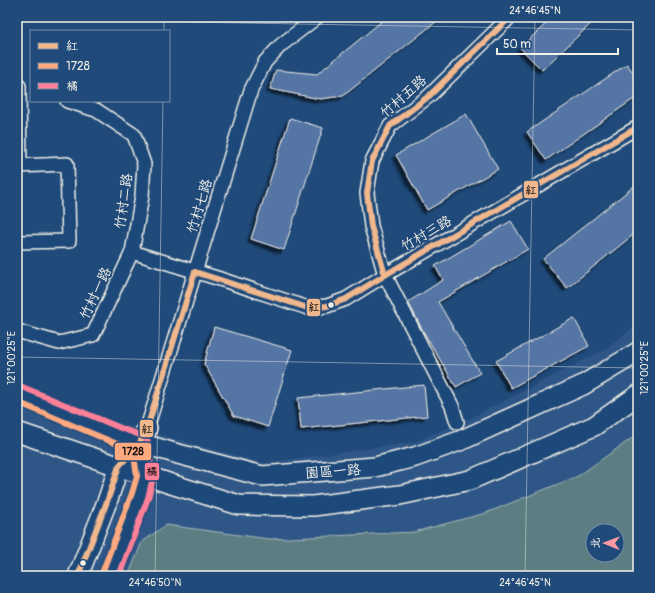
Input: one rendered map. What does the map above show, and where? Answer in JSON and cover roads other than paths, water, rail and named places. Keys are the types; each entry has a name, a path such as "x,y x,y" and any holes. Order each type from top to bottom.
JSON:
{"street":[{"name":"竹村七路","path":"144,435 251,90 265,62 281,44 317,17"},
{"name":"竹村五路","path":"457,422 452,406 385,276 371,226 367,192 372,161 390,126 429,96 510,17"},
{"path":"17,242 69,241 67,164 18,166 22,87"},
{"name":"竹村二路","path":"70,102 96,110 134,135 144,164 142,196 132,252"},
{"name":"竹村三路","path":"195,272 308,308 327,306 346,299 638,127"},
{"path":"132,252 195,272"},
{"name":"竹村一路","path":"17,331 59,343 93,335 132,252"},
{"name":"園區一路","path":"17,393 120,437 144,435 178,454 262,476 375,467 415,457 462,440 583,385 638,352"},
{"path":"17,432 145,476 239,504 313,506 400,495 470,480 594,426 638,395"},
{"path":"78,576 108,499 119,466 144,435"},
{"path":"110,576 140,494 145,476 144,435"}]}
